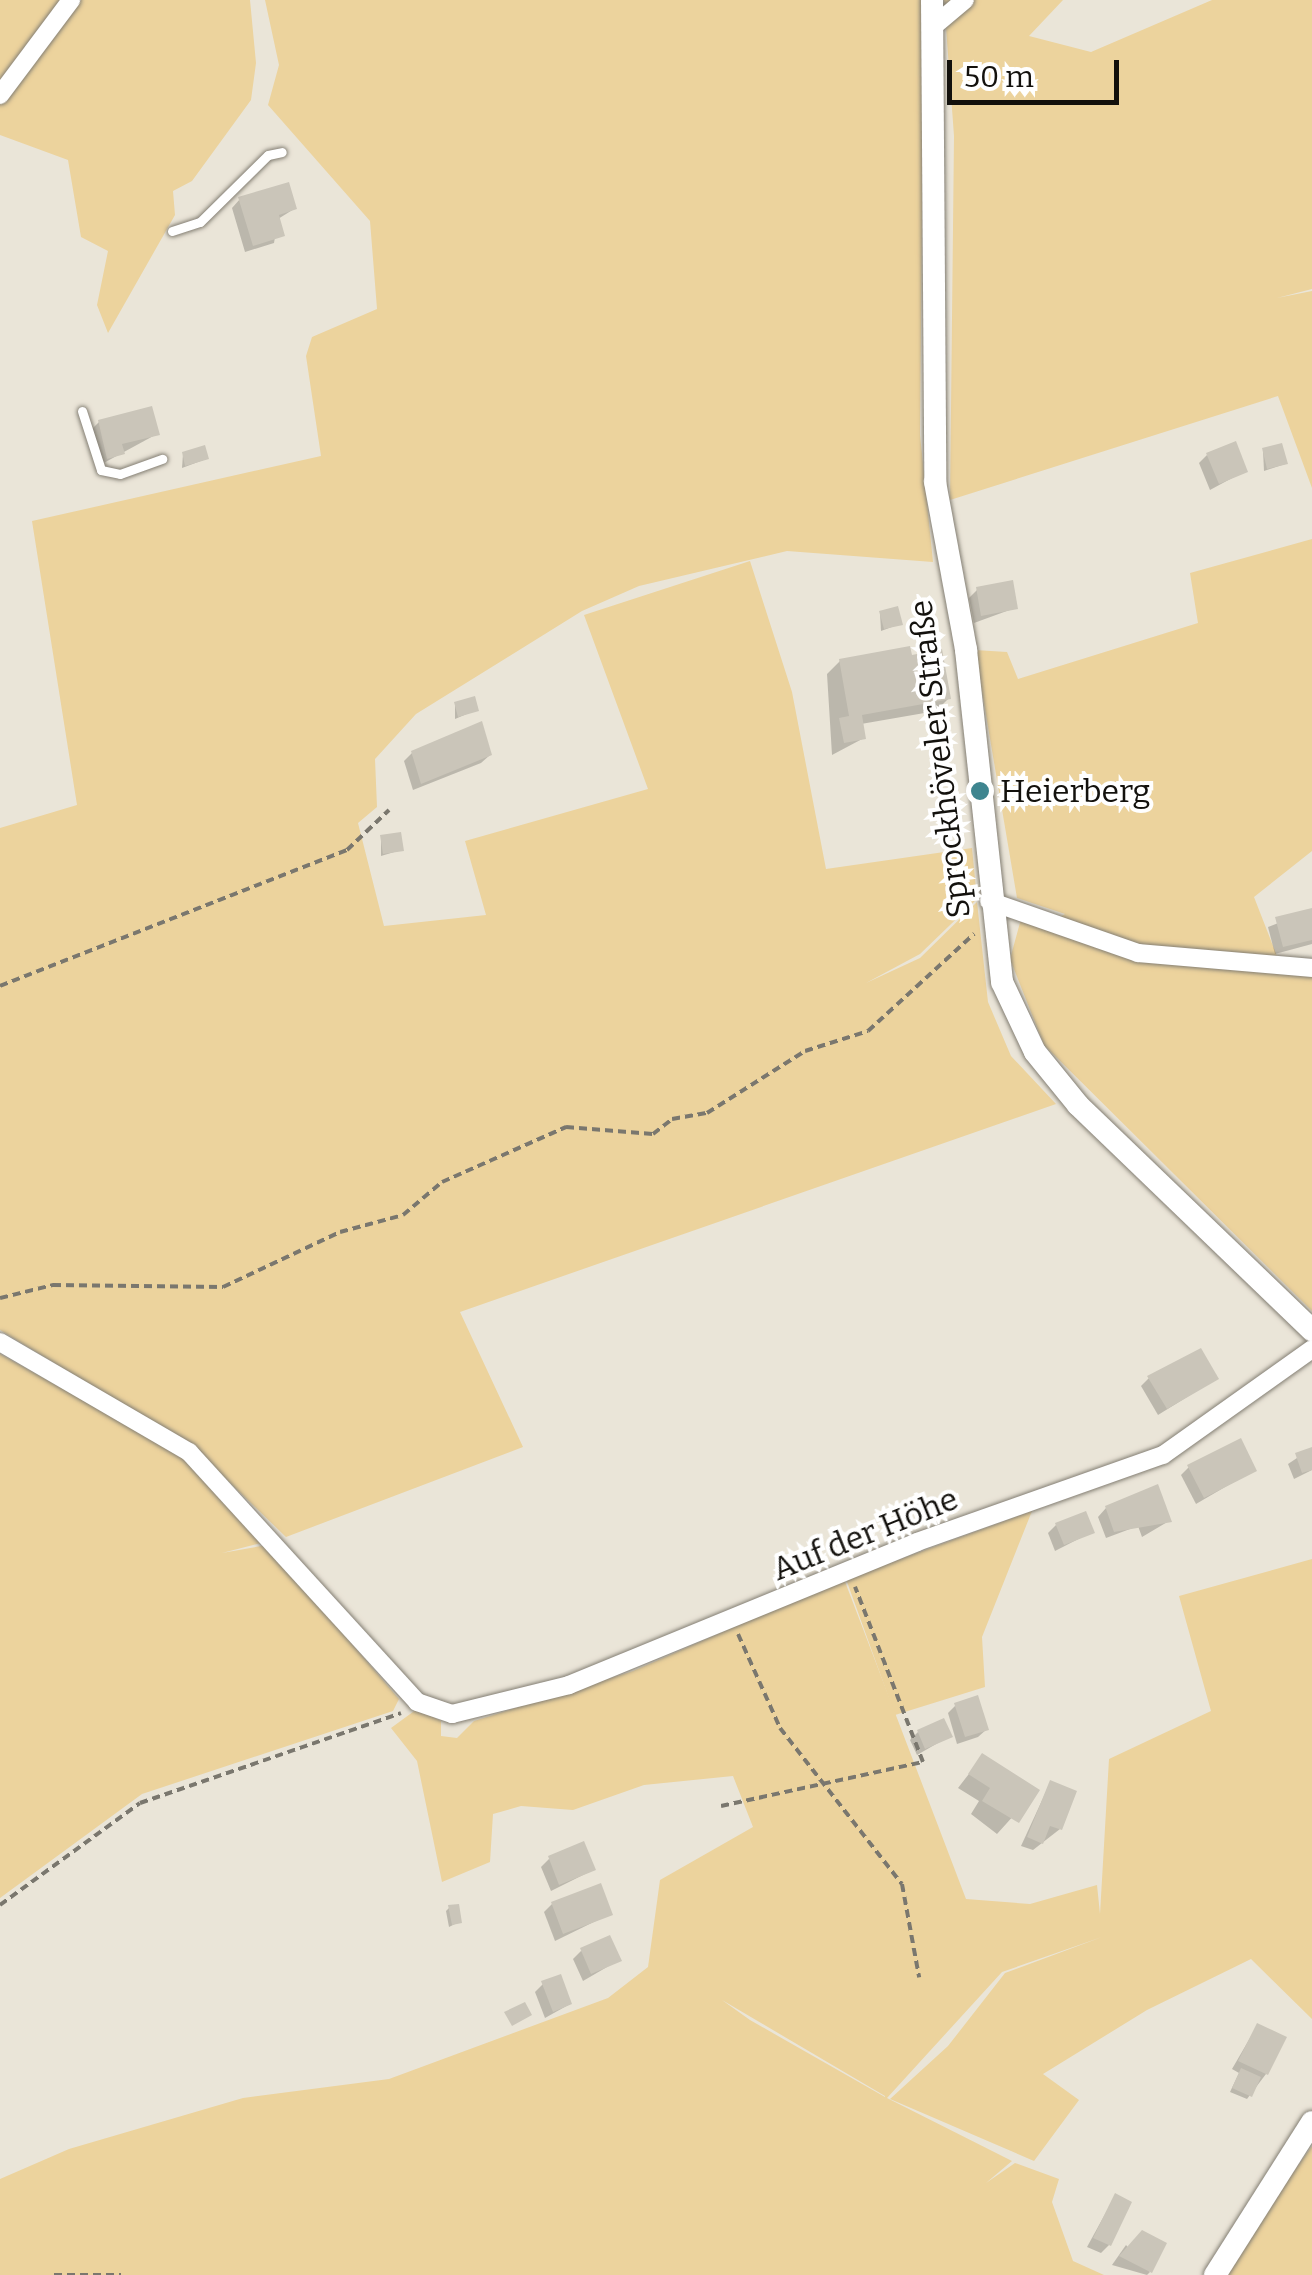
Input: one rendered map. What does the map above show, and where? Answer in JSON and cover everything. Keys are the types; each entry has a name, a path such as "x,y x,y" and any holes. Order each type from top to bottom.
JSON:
{"street":[{"path":"0,94 71,0"},
{"name":"Sprockhöveler Straße","path":"932,0 935,482 966,650 990,912 1002,982 1035,1052 1312,1330"},
{"path":"934,26 964,0"},
{"path":"990,912 1138,953 1312,968"},
{"path":"0,1342 189,1452 417,1702"},
{"name":"Auf der Höhe","path":"417,1702 452,1714 508,1706 732,1621 849,1570 1164,1455 1312,1349"},
{"path":"1215,2275 1312,2122"}],"lane":[{"path":"172,231 200,222 268,154 282,152"},
{"path":"82,411 101,470 120,474 162,459"}],"path":[{"path":"0,986 347,850 389,810"},
{"path":"0,1298 52,1285 223,1287 340,1232 403,1215 442,1182 566,1127 653,1134 672,1118 707,1113 805,1050 868,1032 990,912"},
{"path":"721,1806 923,1762 849,1570"},
{"path":"732,1621 780,1728 902,1884 919,1977"},
{"path":"0,1905 140,1803 390,1720 417,1702"},
{"path":"54,2275 122,2275"}],"shaded area":[{"path":"0,0 67,0 0,88"},
{"path":"81,0 250,0 256,63 251,100 192,181 173,191 175,215 108,333 97,305 108,251 81,237 68,160 0,135 0,104"},
{"path":"265,0 924,0 920,435 933,562 787,551 639,586 582,611 416,714 375,759 377,807 358,823 384,926 486,915 465,841 648,789 584,615 750,561 792,692 826,869 972,848 977,899 920,954 866,983 920,958 977,902 988,1002 1011,1056 1056,1104 460,1312 523,1447 286,1537 192,1446 0,1330 0,828 77,805 32,521 321,456 306,356 312,337 377,309 370,221 268,105 279,65"},
{"path":"944,0 1063,0 1029,36 1091,52 1212,0 1312,0 1312,289 1277,298 1312,291 1312,488 1278,396 950,500 954,136"},
{"path":"1312,539 1312,851 1254,897 1282,969 1196,962 1054,921 1065,914 1017,898 975,650 1007,652 1018,679 1198,623 1190,573"},
{"path":"1021,919 1138,954 1312,974 1312,1311 1044,1045 1010,959"},
{"path":"0,1354 185,1457 265,1542 222,1553 267,1545 399,1699 393,1711 142,1794 0,1898"},
{"path":"1032,1511 982,1637 985,1687 895,1715 846,1579"},
{"path":"1312,1559 1312,2019 1251,1959 1147,2010 1043,2074 1079,2100 1034,2161 890,2099 948,2046 1005,1973 1102,1937 1002,1972 887,2098 1012,2161 986,2183 1015,2163 1059,2179 1052,2202 1073,2261 1104,2275 0,2275 0,2179 69,2149 243,2098 389,2079 608,1998 648,1967 660,1880 753,1827 733,1776 644,1785 573,1810 521,1806 493,1814 490,1862 442,1882 417,1761 391,1728 417,1709 441,1721 441,1736 457,1738 474,1721 633,1671 844,1579 966,1899 1030,1904 1097,1885 1100,1914 1109,1759 1211,1711 1179,1596","holes":["722,2000 885,2096 750,2020"]},
{"path":"1312,2146 1312,2275 1224,2275 1234,2255"}],"building":[{"path":"289,182 297,209 279,215 285,236 253,246 238,197"},
{"path":"152,406 160,435 122,444 125,454 107,459 98,420"},
{"path":"1236,441 1248,472 1219,484 1206,453"},
{"path":"1282,443 1288,464 1267,469 1262,448"},
{"path":"205,445 209,459 185,466 182,452"},
{"path":"1013,580 1018,609 981,616 976,587"},
{"path":"898,606 903,625 884,629 879,611"},
{"path":"910,646 912,655 942,649 951,699 862,715 866,739 844,743 839,718 849,716 839,659"},
{"path":"475,696 479,711 458,717 454,702"},
{"path":"482,721 492,755 421,784 411,751"},
{"path":"401,832 404,851 383,854 380,835"},
{"path":"1312,908 1312,940 1283,947 1275,917"},
{"path":"1201,1348 1219,1379 1167,1409 1147,1376"},
{"path":"1241,1438 1257,1471 1204,1498 1187,1465"},
{"path":"1312,1447 1312,1470 1302,1473 1295,1453"},
{"path":"1158,1484 1172,1522 1114,1532 1105,1506"},
{"path":"1086,1511 1095,1533 1064,1545 1055,1523"},
{"path":"978,1695 989,1730 965,1737 954,1703"},
{"path":"944,1718 953,1737 925,1749 917,1730"},
{"path":"982,1753 1040,1790 1019,1823 982,1801 990,1788 968,1774"},
{"path":"1050,1780 1077,1791 1062,1830 1050,1826 1043,1844 1027,1837"},
{"path":"584,1841 596,1870 559,1885 548,1856"},
{"path":"601,1883 613,1915 563,1934 551,1902"},
{"path":"459,1904 462,1923 452,1925 448,1905"},
{"path":"610,1935 622,1961 591,1974 580,1948"},
{"path":"561,1974 572,2004 553,2012 541,1981"},
{"path":"525,2002 532,2015 512,2026 504,2012"},
{"path":"1257,2023 1287,2037 1268,2075 1238,2061"},
{"path":"1241,2068 1261,2077 1252,2097 1232,2088"},
{"path":"1115,2193 1132,2202 1111,2246 1093,2238"},
{"path":"1142,2230 1167,2243 1152,2273 1119,2256"}],"place":[{"name":"Heierberg","path":"980,791"}]}
